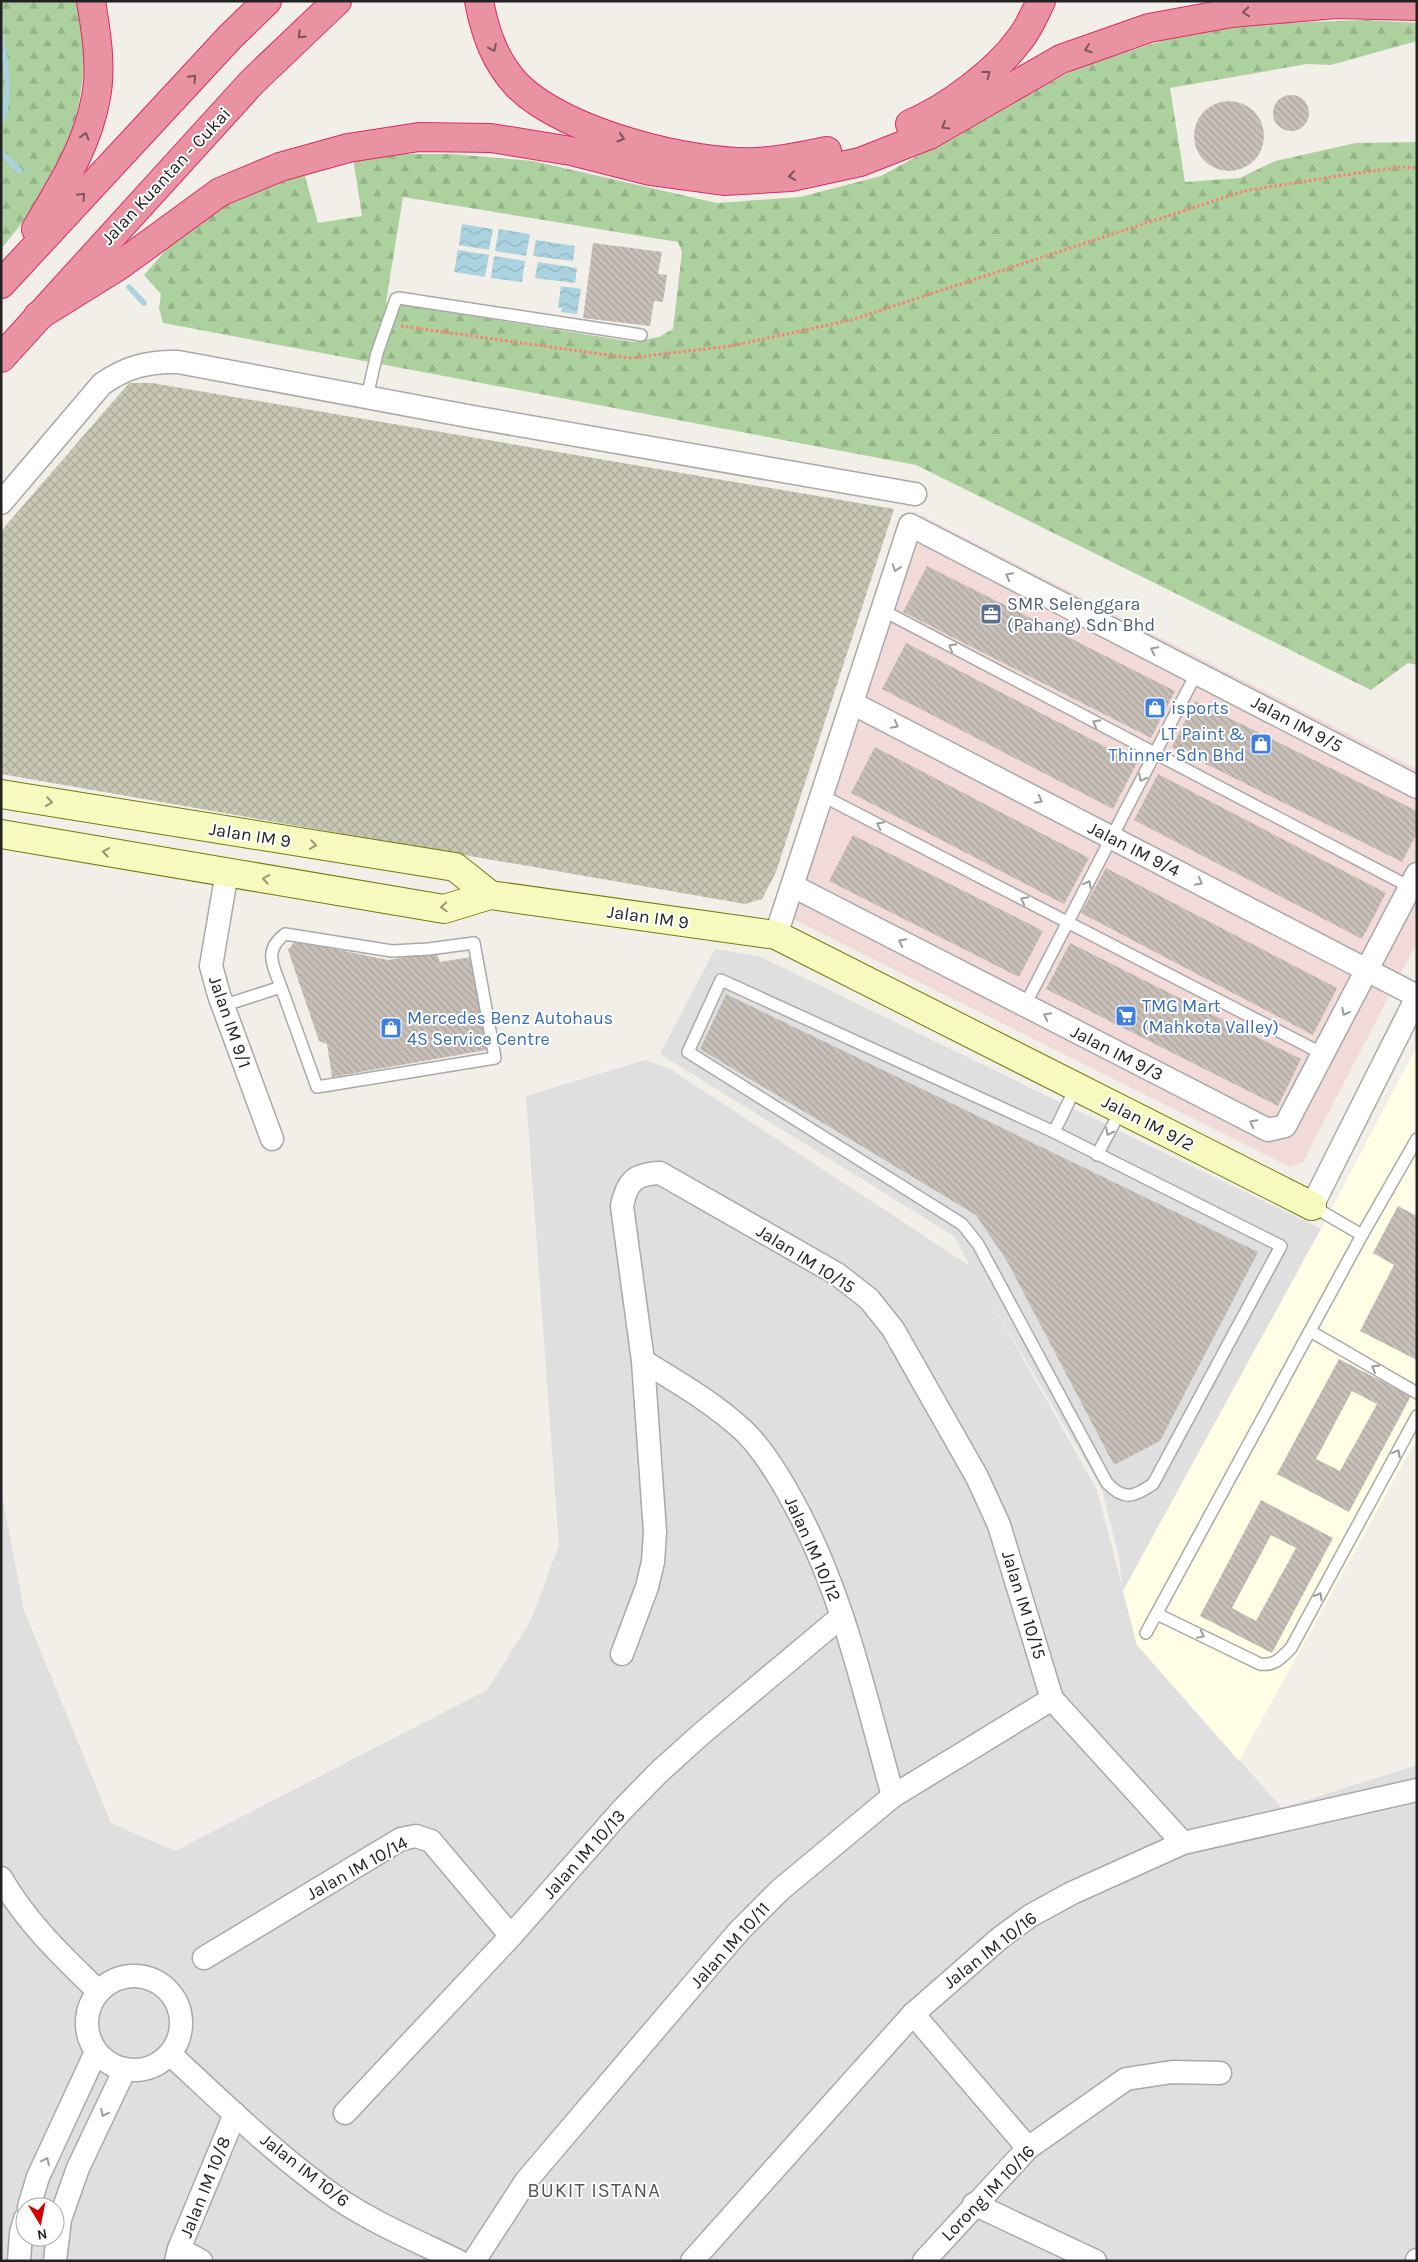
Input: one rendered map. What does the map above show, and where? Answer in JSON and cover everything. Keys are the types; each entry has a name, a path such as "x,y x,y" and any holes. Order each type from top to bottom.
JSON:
{"highway":[{"path":"6,278 83,143 97,96 97,41 91,1"},
{"path":"6,278 230,37 268,1"},
{"name":"Jalan Kuantan - Cukai","path":"1,358 252,82 337,1"},
{"path":"479,1 485,31 498,59 518,86 547,109 582,126 659,150 704,158 755,162 811,154 873,140 922,119 997,66 1021,38 1041,1"},
{"path":"38,316 120,265 220,192 280,167 348,148 419,137 491,138 571,151 650,172 724,181 791,177 860,162 929,135 1060,59 1149,28 1231,13 1326,5 1417,6"}],"street":[{"path":"1,503 102,384 120,372 158,361 178,362 916,494"},
{"name":"Jalan IM 9/5","path":"882,610 910,525 1417,787"},
{"path":"776,935 882,610"},
{"name":"Jalan IM 9/4","path":"852,703 1417,996"},
{"name":"Jalan IM 9","path":"1,794 455,867 490,895"},
{"name":"Jalan IM 9","path":"1,834 444,909 490,895 776,935"},
{"path":"378,898 375,882 377,870 387,857"},
{"path":"413,904 426,889 426,872 417,862"},
{"name":"Jalan IM 9/1","path":"226,872 211,966 222,1006 272,1139"},
{"path":"1368,969 1414,881"},
{"name":"Jalan IM 9/3","path":"793,886 1268,1130 1285,1126 1368,969"},
{"name":"Jalan IM 9/2","path":"776,935 1312,1206"},
{"path":"1312,1206 1417,996"},
{"name":"Jalan IM 10/15","path":"622,1654 653,1562 655,1532 643,1361 622,1206 630,1183 647,1173 660,1173 837,1274 869,1298 893,1329 977,1477 999,1525 1052,1699 1183,1843"},
{"name":"Jalan IM 10/12","path":"643,1361 709,1401 746,1433 777,1472 820,1556 842,1616 893,1796"},
{"name":"Jalan IM 10/13","path":"345,2113 511,1936 621,1811 658,1773 700,1735 842,1616"},
{"name":"Jalan IM 10/11","path":"474,2261 526,2181 740,1930 780,1890 893,1796 1052,1699"},
{"name":"Jalan IM 10/16","path":"692,2261 913,2014 1000,1938 1030,1916 1072,1893 1183,1843 1417,1790"},
{"name":"Jalan IM 10/14","path":"204,1958 401,1839 416,1836 431,1841 511,1936"},
{"path":"1,1878 10,1894 45,1940 98,1991"},
{"path":"137,1974 158,1981 174,1995 182,2014 180,2036 170,2054 157,2064 142,2070 125,2069 109,2063 96,2052 88,2037 86,2021 90,2005 98,1991 116,1978 137,1974"},
{"path":"913,2014 1028,2148"},
{"path":"32,2197 38,2178 96,2052"},
{"name":"Jalan IM 10/6","path":"170,2054 234,2114 307,2176 367,2217 458,2261"},
{"path":"54,2261 60,2219 78,2168 125,2069"},
{"name":"Lorong IM 10/16","path":"924,2261 974,2204 1028,2148 1126,2080 1172,2072 1220,2073"},
{"name":"Jalan IM 10/8","path":"178,2255 234,2114"},
{"path":"974,2204 1096,2261"},
{"path":"19,2261 20,2247"},
{"path":"178,2255 201,2261"}],"lane":[{"path":"367,397 386,324 396,299 399,298 641,335"},
{"path":"882,610 1154,754 1414,881"},
{"path":"1025,1005 1197,672"},
{"path":"821,795 1323,1054"},
{"path":"286,934 392,950 429,949 474,943 495,1058 317,1087 281,987 270,957 275,942 286,934"},
{"path":"721,980 1054,1132 1281,1246 1152,1484 1138,1494 1127,1496 1117,1493 1108,1483 978,1244 962,1224 688,1052 721,980"},
{"path":"222,1006 281,987"},
{"path":"1054,1132 1076,1087"},
{"path":"1097,1155 1121,1109"},
{"path":"1146,1634 1362,1235 1417,1139"},
{"path":"1312,1206 1362,1235"},
{"path":"1310,1331 1417,1393"},
{"path":"1157,1614 1260,1664 1268,1665 1277,1662 1291,1648 1417,1416"}],"path":[{"path":"386,324 629,358 731,346 851,320 1244,191 1401,167 1417,168"}],"shaded area":[{"path":"129,383 152,383 894,509 776,872 762,899 745,904 1,774 1,531"},
{"path":"923,516 1417,769 1417,942 1303,1162 1290,1167 787,916 899,517"},
{"name":"BUKIT ISTANA","path":"715,949 759,956 1321,1229 1123,1591 1137,1645 1282,1808 1417,1765 1417,2261 1,2261 1,1490 24,1610 111,1823 175,1851 487,1690 531,1620 559,1545 526,1096 645,1060 670,1069 970,1266 954,1236 660,1054","holes":["989,1298 1102,1489 1119,1557 1122,1586 1097,1490"]},
{"path":"1417,1046 1417,1438 1239,1761 1137,1645 1123,1591 1321,1229"}],"green space":[{"path":"1,1 79,1 85,49 77,114 64,157 43,193 1,249"},
{"path":"1365,20 1417,23 1417,41 1331,65 1307,64 1170,88 1185,182 1240,178 1275,161 1356,143 1417,142 1417,665 1408,663 1371,690 916,465 163,323 159,308 161,294 144,275 180,234 227,200 303,169 318,223 362,216 353,158 383,154 453,154 533,161 717,203 800,197 881,176 1077,68 1186,33 1232,25","holes":["403,197 678,242 682,252 673,329 659,337 633,342 386,302"]}],"water":[{"path":"462,224 493,229 489,250 459,245"},
{"path":"499,229 530,234 526,256 495,251"},
{"path":"536,240 575,246 573,261 533,256"},
{"path":"458,250 489,255 485,277 454,272"},
{"path":"494,256 525,261 522,282 491,278"},
{"path":"538,262 577,268 575,283 535,278"},
{"path":"561,286 581,289 577,314 561,312 562,308 558,307"}],"building":[{"path":"1291,95 1298,96 1304,100 1308,106 1308,120 1304,126 1298,130 1291,131 1284,130 1278,126 1274,120 1273,113 1274,106 1278,100 1284,96"},
{"path":"1229,101 1242,104 1254,111 1261,123 1264,136 1261,149 1254,161 1242,168 1229,171 1216,168 1204,161 1197,149 1194,136 1197,123 1204,111 1216,104"},
{"path":"593,243 662,252 658,274 667,275 663,302 654,301 650,326 583,318"},
{"path":"927,566 1175,691 1151,738 903,612"},
{"path":"906,643 1137,763 1113,809 882,689"},
{"path":"1195,701 1417,811 1417,833 1402,862 1172,747"},
{"path":"875,747 1089,858 1064,904 851,793"},
{"path":"1158,774 1386,893 1362,939 1134,820"},
{"path":"853,835 1043,931 1019,977 829,881"},
{"path":"1106,868 1337,988 1313,1035 1081,913"},
{"path":"295,941 388,960 436,952 440,962 471,957 487,1050 332,1077 327,1044 319,1041 288,950"},
{"path":"1070,943 1301,1059 1278,1106 1046,989"},
{"path":"726,994 1258,1252 1160,1441 1114,1465 1007,1261 976,1215 700,1049"},
{"path":"1398,1206 1417,1216 1417,1360 1360,1331 1394,1265 1373,1253"},
{"path":"1339,1359 1411,1396 1349,1512 1277,1474","holes":["1352,1391 1377,1404 1340,1471 1316,1459"]},
{"path":"1261,1500 1333,1538 1272,1653 1200,1616","holes":["1271,1535 1296,1548 1256,1621 1232,1608"]}],"waterway":[{"path":"1,35 7,90 1,123"},
{"path":"1,152 20,171"},
{"path":"129,287 144,303"}],"place":[{"name":"SMR Selenggara (Pahang) Sdn Bhd","path":"991,614"},
{"name":"isports","path":"1155,708"},
{"name":"LT Paint & Thinner Sdn Bhd","path":"1261,744"},
{"name":"TMG Mart (Mahkota Valley)","path":"1126,1016"},
{"name":"Mercedes Benz Autohaus 4S Service Centre","path":"391,1028"}],"district":[{"name":"BUKIT ISTANA","path":"594,2190"}]}
